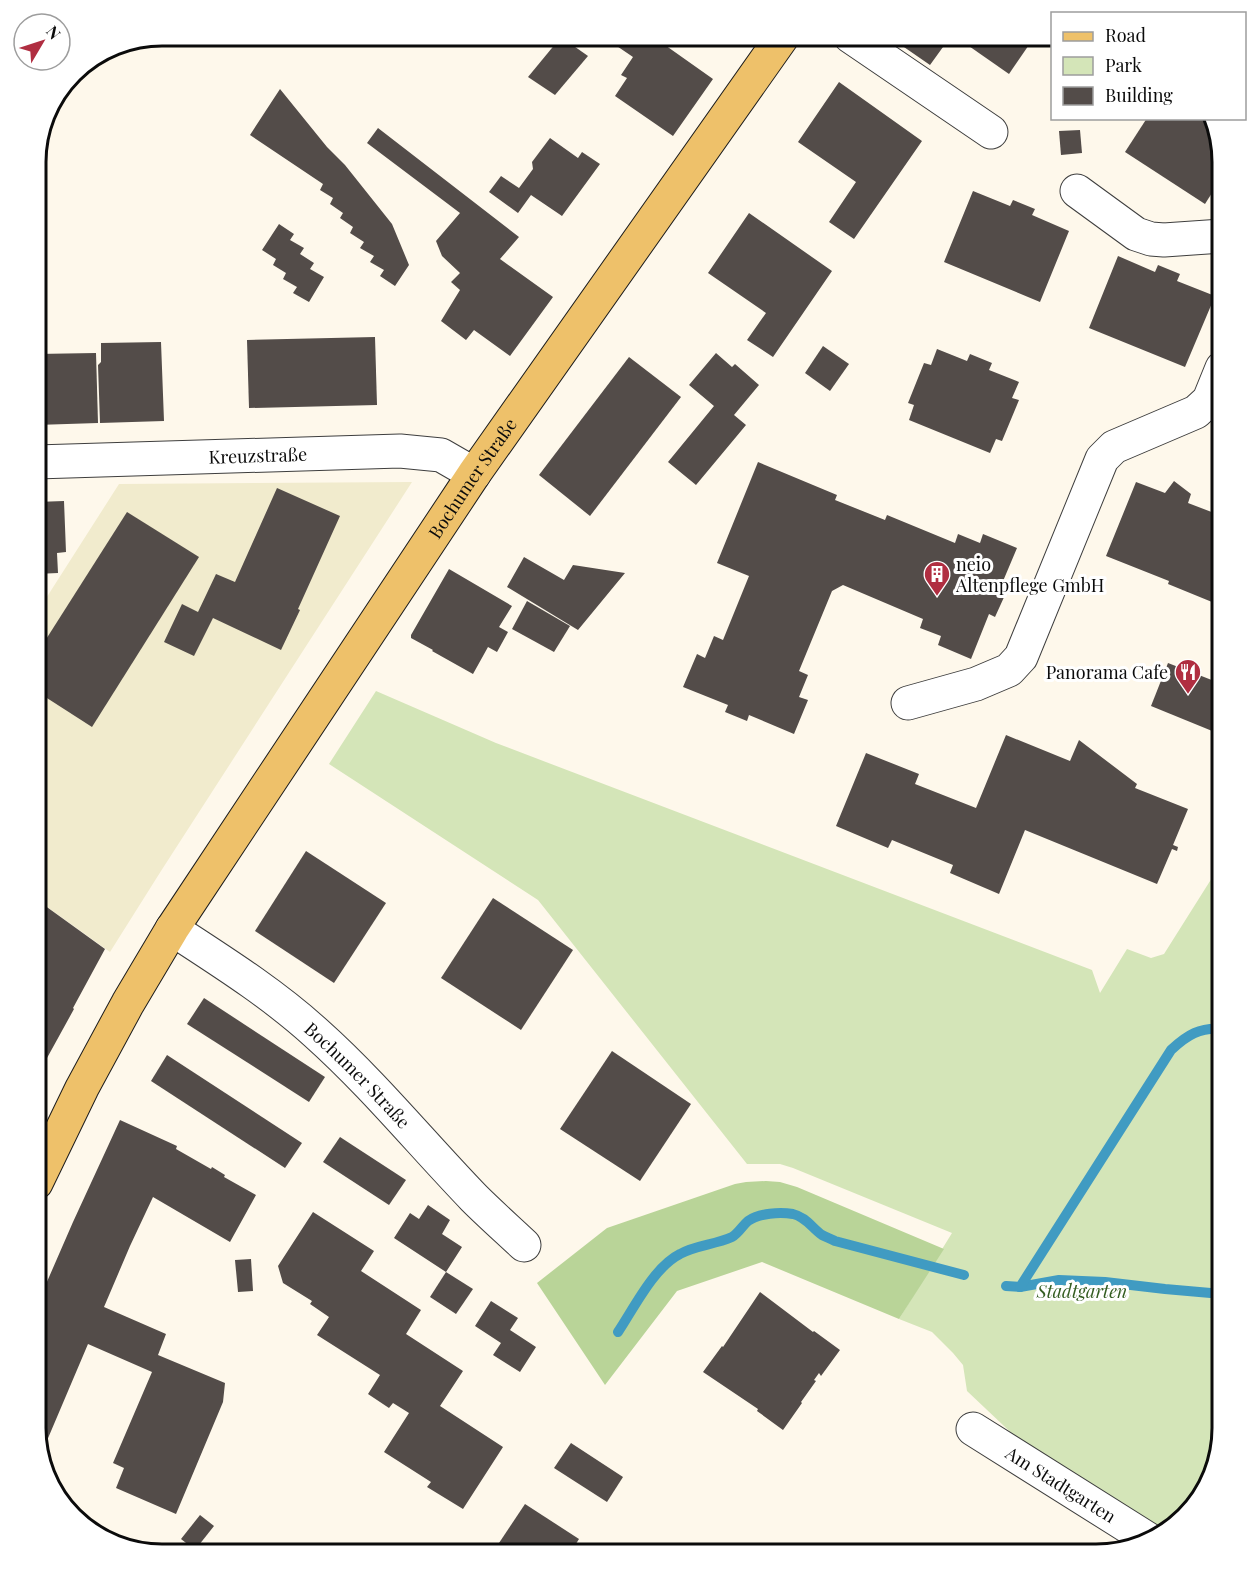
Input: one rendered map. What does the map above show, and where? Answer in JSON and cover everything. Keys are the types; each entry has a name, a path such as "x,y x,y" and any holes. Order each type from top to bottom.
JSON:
{"main road":[{"name":"Bochumer Straße","path":"46,1162 128,1003 172,928 474,474 775,47"}],"street":[{"path":"866,47 991,132"},
{"path":"1077,191 1136,234 1164,240 1212,237"},
{"path":"908,703 976,684 1009,670 1021,657 1102,459 1114,447 1196,412 1209,400 1212,393"},
{"name":"Kreuzstraße","path":"47,462 400,451 441,455 474,474"},
{"name":"Bochumer Straße","path":"172,928 231,966 294,1013 358,1072 475,1200 524,1245"},
{"name":"Am Stadtgarten","path":"973,1429 1141,1534"}],"shaded area":[{"path":"412,482 110,952 46,906 47,597 119,484"}],"green space":[{"name":"Stadtgarten","path":"376,691 496,743 1092,970 1100,993 1127,949 1151,958 1164,954 1212,878 1212,1428 1208,1458 1203,1473 1183,1505 1156,1527 1025,1446 967,1391 963,1365 953,1353 932,1332 899,1319 952,1233 793,1168 780,1164 747,1164 538,900 329,764"},
{"path":"766,1181 797,1187 944,1249 899,1319 762,1262 677,1291 605,1385 537,1283 607,1228 735,1184"}],"building":[{"path":"553,47 575,47 588,56 555,95 528,77"},
{"path":"618,47 668,47 713,79 673,136 615,96 627,78 621,75 633,57"},
{"path":"904,47 943,47 930,65"},
{"path":"970,47 1027,47 1009,74"},
{"path":"839,82 922,141 854,239 829,222 856,182 798,142"},
{"path":"280,89 392,224 409,265 395,286 380,276 384,270 370,262 374,256 360,248 364,242 350,233 353,227 340,218 343,213 330,204 333,198 320,190 323,184 250,135"},
{"path":"1146,120 1204,120 1211,148 1212,193 1205,204 1125,152"},
{"path":"378,128 519,237 500,259 553,297 510,356 474,330 466,340 441,321 460,290 451,282 460,273 442,256 436,241 460,213 367,143"},
{"path":"1080,130 1082,153 1061,155 1059,131"},
{"path":"550,138 578,158 582,152 600,164 562,216 531,195 518,213 489,192 501,176 519,188 533,169 532,162"},
{"path":"973,191 1010,206 1013,200 1035,209 1032,215 1069,231 1040,302 944,262"},
{"path":"749,213 832,271 773,357 747,340 766,313 708,273"},
{"path":"279,224 294,234 290,240 304,248 300,254 314,263 310,269 324,277 309,302 293,293 297,287 283,279 286,273 273,265 276,259 262,250"},
{"path":"1118,256 1155,272 1158,265 1180,274 1177,281 1212,295 1212,303 1185,367 1089,328"},
{"path":"375,337 377,405 249,408 247,340"},
{"path":"161,342 164,421 100,423 98,365 101,362 101,343"},
{"path":"823,346 849,364 830,391 805,373"},
{"path":"937,349 967,361 970,354 992,363 989,370 1019,382 1012,398 1019,400 1002,441 996,439 990,453 909,420 914,405 908,403 924,363 931,365"},
{"path":"96,353 98,423 47,425 47,354"},
{"path":"716,353 732,367 735,364 759,385 734,415 746,425 696,485 668,462 714,406 689,385"},
{"path":"629,357 681,397 590,516 539,475"},
{"name":"neio Altenpflege GmbH","path":"758,462 837,495 835,500 885,520 887,515 955,543 958,534 980,543 983,534 1017,548 998,593 1005,595 995,617 989,614 971,659 938,645 941,636 920,628 923,619 843,585 832,591 799,671 808,675 799,697 808,700 794,734 749,715 747,721 725,712 728,705 683,687 697,654 705,658 714,636 723,640 749,576 717,563"},
{"path":"1174,481 1191,494 1188,503 1212,512 1212,602 1168,584 1169,581 1106,556 1136,482 1165,493"},
{"path":"277,488 340,516 281,650 213,618 194,656 164,642 182,604 198,612 216,574 235,582"},
{"path":"64,501 66,552 57,553 58,573 47,574 47,502"},
{"path":"127,512 199,557 92,727 47,698 47,638"},
{"path":"524,557 564,580 573,565 625,573 578,630 507,587"},
{"path":"449,569 512,606 499,627 508,632 497,652 488,647 473,674 411,638"},
{"path":"527,601 570,626 554,652 512,629"},
{"name":"Panorama Cafe","path":"1168,663 1212,680 1212,731 1151,706"},
{"path":"1006,735 1070,761 1079,740 1137,784 1135,788 1188,809 1173,845 1178,847 1177,851 1172,849 1157,884 1025,830 999,894 950,873 953,865 892,840 888,848 836,826 866,753 919,774 915,784 976,808"},
{"path":"306,851 386,903 334,983 255,931"},
{"path":"493,898 573,950 521,1030 441,978"},
{"path":"46,907 105,949 46,1059"},
{"path":"204,998 325,1077 309,1102 187,1024"},
{"path":"612,1051 691,1104 640,1181 560,1129"},
{"path":"167,1055 302,1143 285,1168 151,1081"},
{"path":"120,1120 177,1146 176,1149 211,1169 212,1167 225,1175 224,1177 256,1195 230,1242 153,1197 104,1307 166,1334 158,1355 225,1383 223,1402 176,1514 116,1488 124,1468 113,1463 152,1372 88,1344 47,1441 46,1284"},
{"path":"340,1137 406,1180 389,1205 323,1162"},
{"path":"428,1205 450,1220 442,1234 462,1247 446,1272 394,1238 410,1213 419,1219"},
{"path":"313,1212 374,1251 361,1271 421,1310 406,1334 463,1371 440,1406 503,1447 463,1509 427,1487 431,1482 384,1452 409,1413 393,1403 389,1408 368,1394 380,1375 317,1335 329,1317 310,1304 312,1301 283,1283 278,1266"},
{"path":"251,1259 253,1291 238,1292 235,1260"},
{"path":"446,1272 473,1289 456,1314 430,1297"},
{"path":"760,1292 840,1350 821,1376 819,1373 814,1380 816,1381 783,1430 757,1411 758,1409 703,1372"},
{"path":"491,1301 518,1318 510,1330 536,1347 520,1372 493,1355 501,1343 475,1326"},
{"path":"571,1443 623,1477 607,1502 554,1468"},
{"path":"525,1504 579,1539 576,1544 498,1544"},
{"path":"200,1515 214,1526 200,1544 187,1544 181,1539"}],"waterway":[{"path":"1020,1287 1171,1050 1194,1033 1212,1029"},
{"path":"618,1332 653,1278 671,1260 686,1251 732,1237 753,1218 776,1213 798,1215 822,1235 835,1241 964,1275"},
{"path":"1006,1286 1020,1287 1059,1280 1105,1282 1212,1293"}],"place":[{"name":"neio Altenpflege GmbH","path":"937,597"},
{"name":"Panorama Cafe","path":"1188,695"}]}
